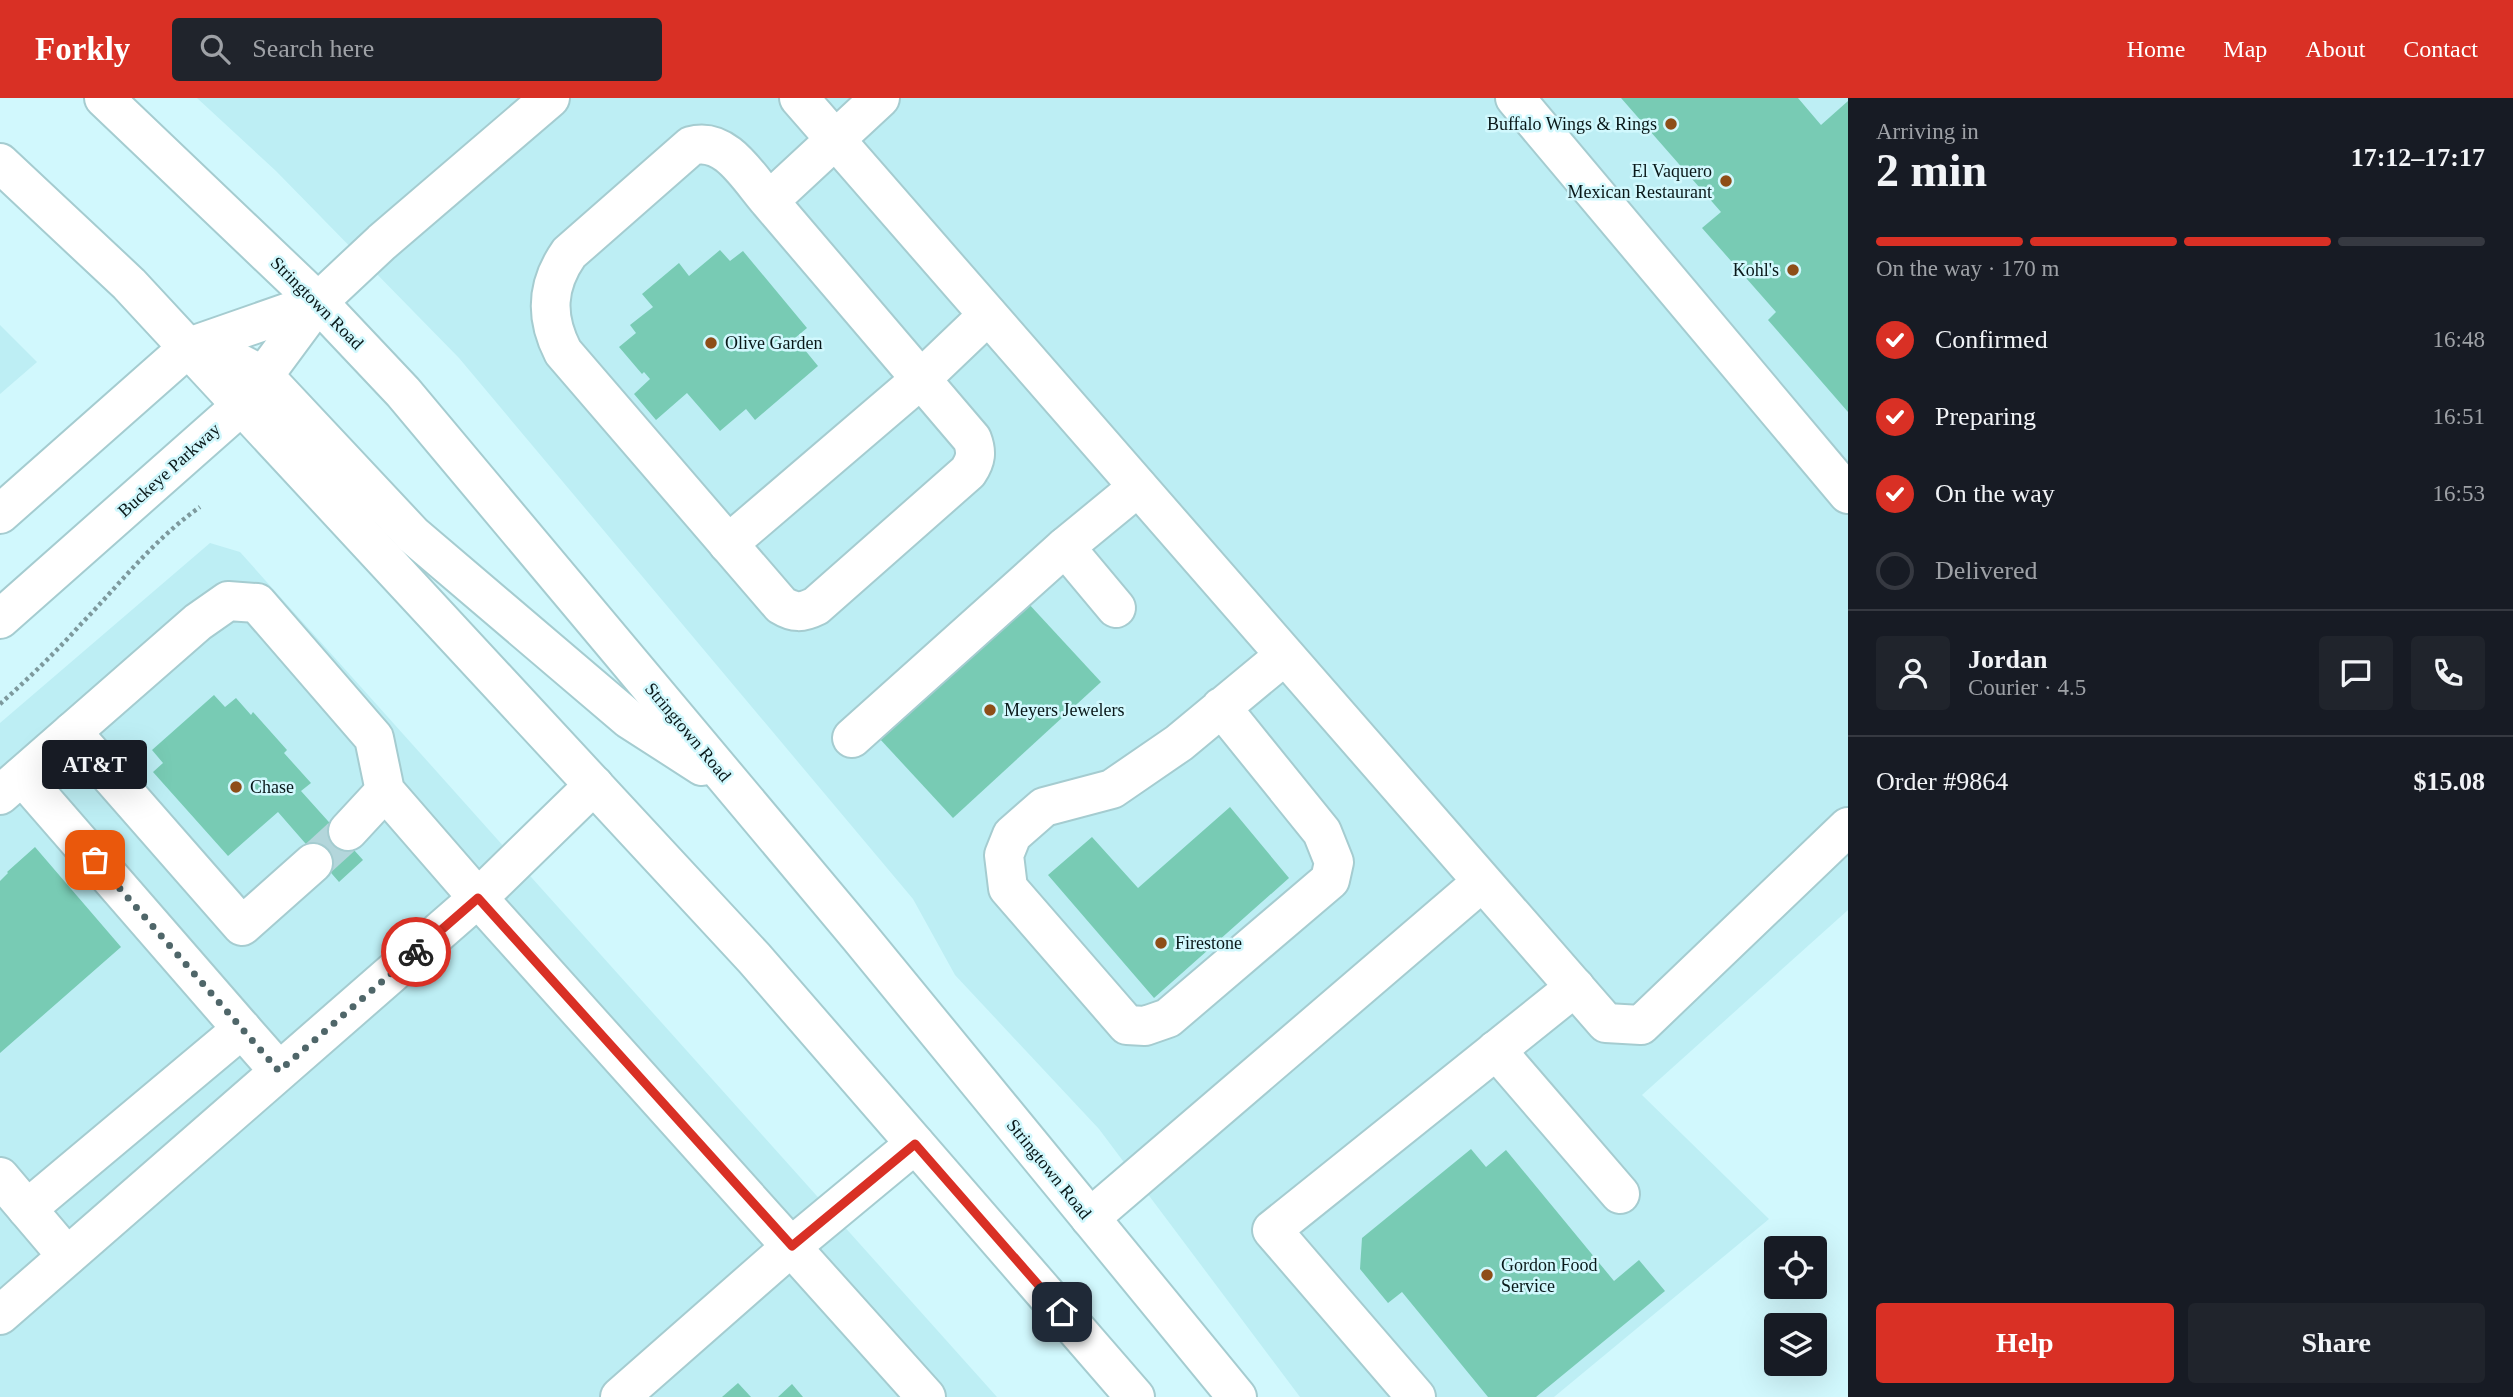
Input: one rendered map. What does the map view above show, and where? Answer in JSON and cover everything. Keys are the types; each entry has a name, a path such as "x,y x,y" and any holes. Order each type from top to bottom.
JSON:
{"main road":[{"name":"Stringtown Road","path":"104,98 318,302 403,392 734,786 1237,1397"},
{"name":"Buckeye Parkway","path":"0,619 253,390 318,302 392,234 551,98"},
{"path":"799,98 1606,1023 1641,1025 1848,827"},
{"path":"769,201 880,98"},
{"path":"1515,98 1848,494"},
{"path":"702,143 716,145 726,152 769,201 921,379 972,439 977,450 975,463 816,606 805,612 792,612 781,605 563,352 554,333 551,292 558,270 569,253 691,146 702,143"},
{"path":"0,163 129,284 189,347 253,390 413,535 629,719 734,786"},
{"name":"Buckeye Parkway","path":"0,514 189,347 318,302"},
{"path":"728,544 921,379 988,315"},
{"path":"253,390 594,785 754,958 1135,1397"},
{"path":"852,738 1065,547 1138,487"},
{"path":"1065,547 1116,608"},
{"path":"279,1071 11,786 198,622 228,601 257,603 374,738 385,791 926,1397"},
{"path":"1221,707 1322,832 1334,862 1330,880 1168,1018 1145,1026 1127,1025 1008,888 1004,855 1012,835 1044,807 1112,789 1180,743 1221,707 1284,656"},
{"path":"72,732 242,926 313,863"},
{"path":"0,1315 478,898 594,785"},
{"path":"348,831 385,791"},
{"path":"1090,1218 1482,882"},
{"path":"1416,1397 1272,1230 1575,987"},
{"path":"27,1209 242,1030"},
{"path":"1496,1050 1620,1194"},
{"path":"620,1397 792,1246 915,1144"},
{"path":"0,1177 67,1256"}],"path":[{"path":"0,704 81,625 140,559 184,518 200,507"}],"shaded area":[{"path":"197,98 1848,98 1848,910 1642,1095 1769,1219 1554,1397 1300,1397 1099,1129 955,975 913,899 459,358 276,171"},
{"path":"0,325 37,362 0,394"},
{"path":"210,543 240,552 997,1397 0,1397 0,723"}],"building":[{"name":"Kohl's","path":"1621,98 1798,98 1821,125 1848,101 1848,412 1768,320 1776,312 1702,228 1721,212"},
{"name":"Olive Garden","path":"720,250 730,261 743,251 807,328 795,338 818,366 755,420 746,409 720,431 687,393 656,420 634,394 650,379 644,372 642,374 619,347 636,333 630,325 653,307 642,294 679,263 689,276"},
{"name":"Meyers Jewelers","path":"1027,602 1101,682 953,818 879,738"},
{"name":"Chase","path":"214,695 225,707 236,698 251,715 253,712 287,750 284,753 311,783 301,791 363,860 339,882 278,812 228,856 153,772 163,763 152,750"},
{"name":"Firestone","path":"1230,807 1289,878 1154,998 1048,875 1092,837 1138,888"},
{"path":"35,847 121,947 0,1053 0,881"},
{"name":"Gordon Food Service","path":"1471,1149 1486,1167 1506,1150 1614,1281 1639,1260 1665,1291 1536,1397 1488,1397 1402,1292 1388,1303 1360,1269 1362,1238"},
{"path":"738,1383 751,1397 722,1397"},
{"path":"792,1384 803,1397 778,1397"}],"tunnel":[{"path":"313,863 348,831"}],"way so far":[{"path":"95,860 279,1071 416,952"}],"place":[{"name":"Buffalo Wings & Rings","path":"1671,124"},
{"name":"El Vaquero Mexican Restaurant","path":"1726,181"},
{"name":"Kohl's","path":"1793,270"},
{"name":"Olive Garden","path":"711,343"},
{"name":"Meyers Jewelers","path":"990,710"},
{"name":"Chase","path":"236,787"},
{"name":"AT&T","path":"95,860"},
{"name":"Firestone","path":"1161,943"},
{"name":"Gordon Food Service","path":"1487,1275"}],"route":[{"path":"416,952 478,898 792,1246 915,1144 1062,1312"}]}
